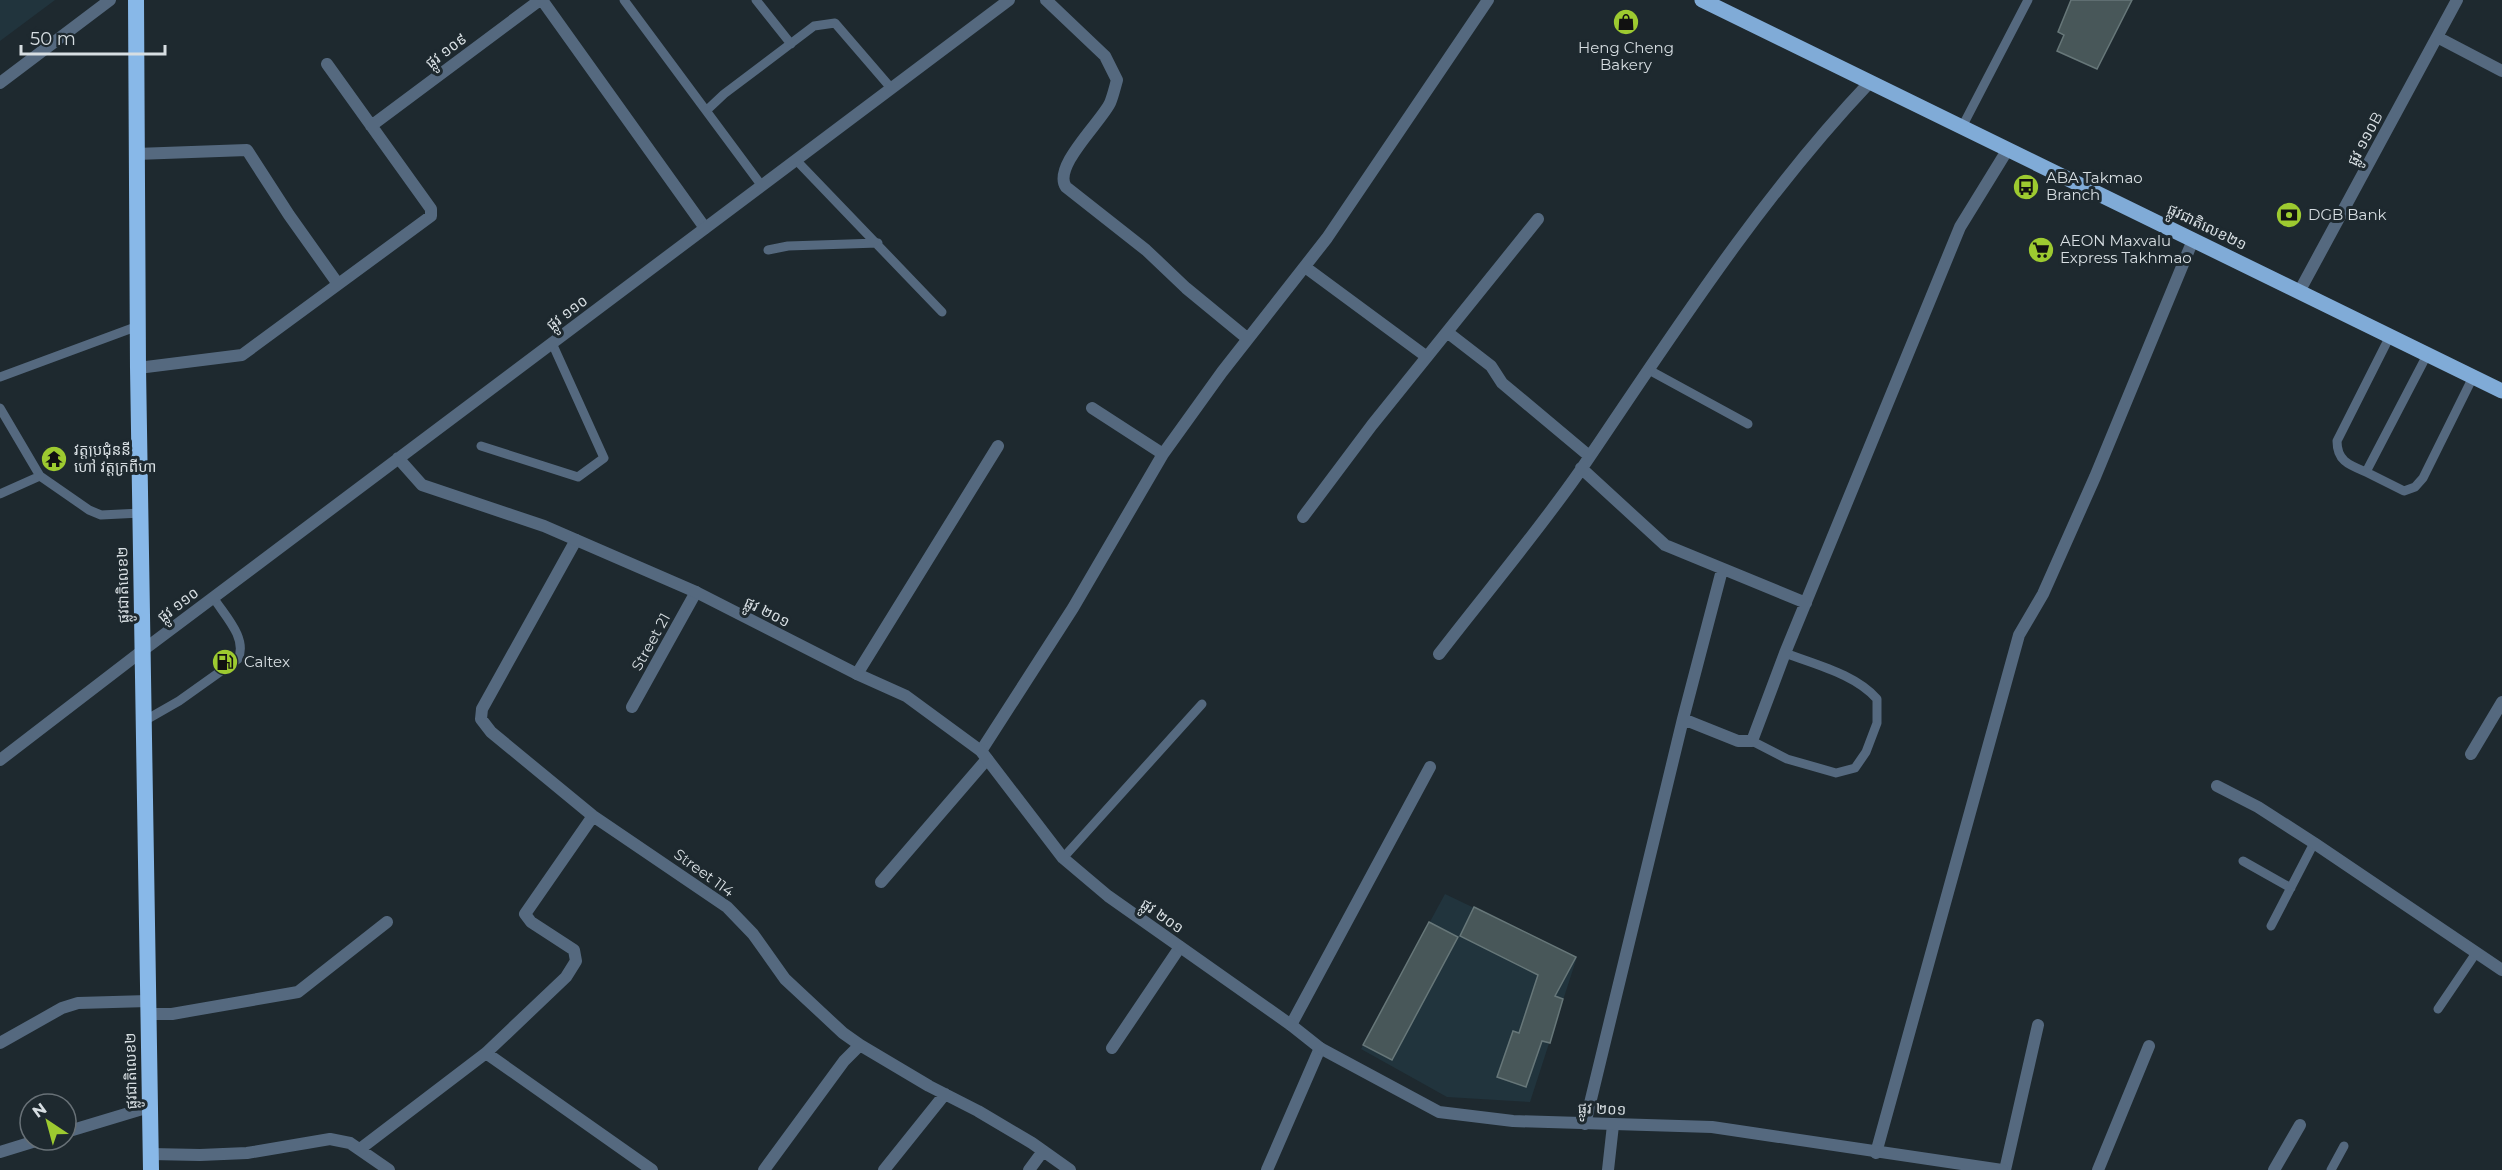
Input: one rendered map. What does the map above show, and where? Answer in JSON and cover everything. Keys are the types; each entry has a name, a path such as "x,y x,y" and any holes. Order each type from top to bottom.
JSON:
{"highway":[{"name":"ផ្លូវជាតិលេខ២","path":"136,0 138,368 151,1162"}],"main road":[{"name":"ផ្លូវជាតិលេខ២១","path":"1702,0 2502,391"}],"street":[{"path":"0,83 110,0"},
{"path":"541,0 705,228"},
{"name":"ផ្លូវ ១០៩","path":"371,126 541,0"},
{"name":"ផ្លូវ ១១០","path":"0,760 213,597 1009,0"},
{"path":"1046,0 1105,56 1118,80 1110,104 1075,151 1063,173 1062,182 1066,188 1146,250 1186,288 1248,339"},
{"path":"881,882 984,755 1163,454 1248,339 1305,267 1380,161 1488,0"},
{"name":"ផ្លូវ ១១០B","path":"2299,292 2457,0"},
{"path":"2437,37 2502,71"},
{"path":"138,368 242,355 431,216 431,210 327,64"},
{"path":"1438,654 1581,468 1702,289 1784,180 1833,120 1870,82"},
{"path":"1683,719 1738,741 1752,741 1785,652 1960,227 2007,149"},
{"path":"136,154 247,150 338,284"},
{"path":"1303,517 1538,219"},
{"path":"1876,1153 2019,635 2043,594 2090,488 2193,240"},
{"path":"1305,267 1427,357"},
{"path":"1447,332 1491,366 1502,383 1588,456"},
{"path":"1092,408 1163,454"},
{"path":"857,674 998,446"},
{"name":"ផ្លូវ ២០១","path":"398,458 422,485 544,526 696,592 857,674 906,696 984,755 1063,858 1107,896 1291,1025 1320,1048 1439,1112 1513,1121 1712,1127 2003,1170"},
{"path":"1581,468 1665,545 1806,603"},
{"name":"Street 114","path":"576,540 482,709 481,719 491,732 594,816 727,907 753,934 785,979 860,1045 978,1111 1070,1170"},
{"path":"1585,1124 1683,719 1722,570"},
{"name":"Street 21","path":"632,707 696,592"},
{"path":"2471,754 2502,702"},
{"path":"1291,1025 1430,767"},
{"path":"2217,786 2258,807 2314,843 2502,970"},
{"path":"360,1149 486,1053 566,977 576,961 574,950 531,922 525,914 594,816"},
{"path":"0,1043 62,1008 78,1002 148,1008 172,1014 298,992 387,922"},
{"path":"1112,1048 1180,947"},
{"path":"2003,1170 2038,1025"},
{"path":"764,1170 844,1061 860,1045"},
{"path":"2098,1170 2149,1046"},
{"path":"1267,1170 1320,1048"},
{"path":"486,1053 652,1170"},
{"path":"884,1170 945,1094"},
{"path":"78,1128 149,1107"},
{"path":"1608,1170 1613,1125"},
{"path":"2274,1170 2300,1125"},
{"path":"151,1162 200,1155 247,1152 330,1139 351,1143 389,1170"},
{"path":"0,1152 18,1146"},
{"path":"1029,1170 1043,1151"}],"lane":[{"path":"624,0 762,186"},
{"path":"756,0 791,44"},
{"path":"1962,127 2028,0"},
{"path":"707,110 724,94 814,26 835,23 891,88"},
{"path":"796,160 942,312"},
{"path":"768,250 788,246 878,243"},
{"path":"0,376 138,326"},
{"path":"2390,336 2337,441 2337,452 2345,462 2404,491 2415,487 2423,478 2473,377"},
{"path":"481,446 578,477 604,458 552,343"},
{"path":"2366,472 2427,355"},
{"path":"1649,370 1748,424"},
{"path":"0,408 40,476 88,510 101,515 141,513"},
{"path":"0,494 40,476"},
{"path":"144,721 179,701 238,659 242,651 241,641 213,597"},
{"path":"1752,741 1787,759 1836,773 1855,768 1866,752 1877,723 1877,699 1867,688 1785,652"},
{"path":"1063,858 1202,704"},
{"path":"2271,926 2314,843"},
{"path":"2243,861 2291,888"},
{"path":"2438,1009 2476,953"},
{"path":"2331,1170 2344,1146"}],"shaded area":[{"path":"0,0 55,0 0,41"},
{"path":"1445,894 1577,957 1530,1102 1447,1097 1361,1049"}],"building":[{"path":"2071,0 2132,0 2097,69 2057,51 2064,35 2058,32"},
{"path":"1474,907 1576,957 1555,996 1563,999 1550,1043 1542,1041 1526,1087 1497,1077 1513,1031 1519,1033 1538,975 1460,936"},
{"path":"1429,922 1458,937 1392,1060 1363,1045"}],"place":[{"name":"Heng Cheng Bakery","path":"1626,22"},
{"name":"ABA Takmao Branch","path":"2026,187"},
{"name":"DGB Bank","path":"2289,215"},
{"name":"AEON Maxvalu Express Takhmao","path":"2041,250"},
{"name":"វត្តប្រជុំននី ហៅ វត្តក្រពីហា","path":"54,459"},
{"name":"Caltex","path":"225,662"}]}
